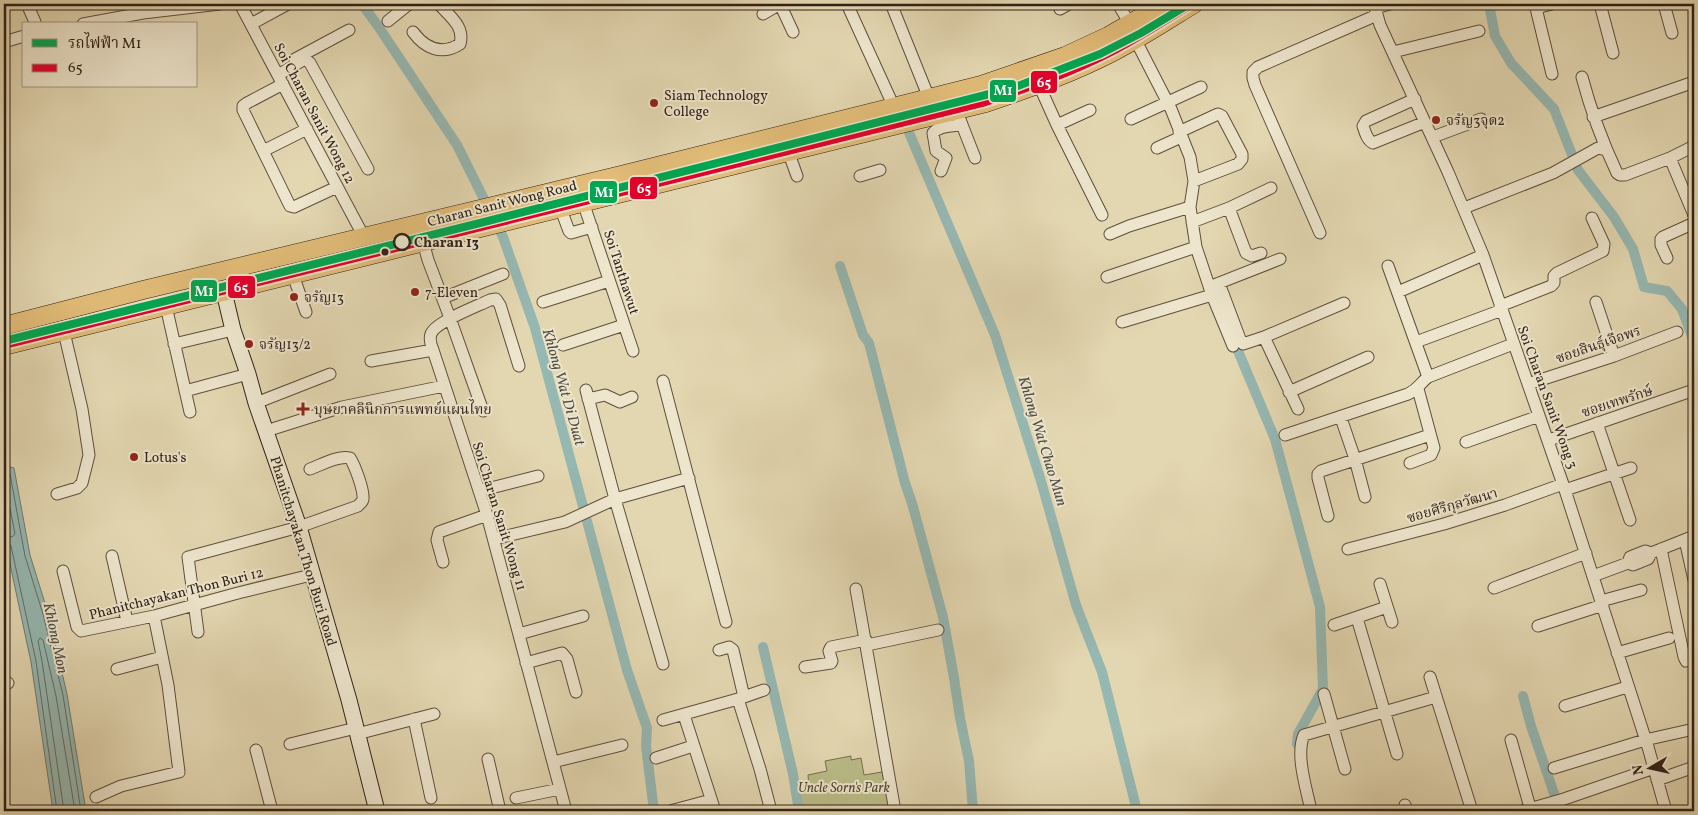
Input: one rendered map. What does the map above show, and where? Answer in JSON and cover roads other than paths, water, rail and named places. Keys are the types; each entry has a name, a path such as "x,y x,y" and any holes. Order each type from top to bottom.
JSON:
{"main road":[{"name":"Charan Sanit Wong Road","path":"12,344 292,276 496,223 905,122 959,117 986,102 1039,85 1116,51 1132,32 1164,4"},
{"name":"Charan Sanit Wong Road","path":"9,325 143,290 981,86 1033,68 1108,36 1132,32 1194,4"},
{"path":"1033,68 1039,85"},
{"path":"768,138 780,153"},
{"name":"Phanitchayakan Thon Buri Road","path":"224,292 233,330 298,528 336,656 377,811"}],"street":[{"path":"27,4 35,22"},
{"path":"94,22 143,13 220,4"},
{"name":"Soi Charan Sanit Wong 12","path":"240,4 364,237"},
{"path":"251,24 288,4"},
{"path":"388,21 409,4"},
{"path":"413,32 426,46 433,49 449,49 460,44 462,38 461,30 439,4"},
{"path":"763,14 780,4 793,32"},
{"path":"847,4 897,106"},
{"path":"1118,4 1168,102 1190,157 1194,181 1190,208 1196,246 1214,288 1240,339 1244,344 1344,303"},
{"path":"1320,233 1253,78 1253,72 1258,67 1375,9 1390,4"},
{"path":"1552,4 1535,6 1552,74"},
{"path":"1600,4 1613,53"},
{"path":"1664,4 1672,33"},
{"path":"892,6 929,98"},
{"name":"Soi Charan Sanit Wong 3","path":"1375,9 1484,255 1513,344 1549,440 1586,553 1666,811"},
{"path":"337,186 294,208 290,206 242,110 243,106 278,76 349,30"},
{"path":"1393,52 1479,31"},
{"path":"4,42 22,37"},
{"path":"278,76 303,60 310,63 368,169"},
{"path":"1582,77 1593,117 1606,150 1617,173 1620,175 1670,158 1694,146"},
{"path":"1593,117 1694,82"},
{"path":"1039,85 1102,215"},
{"path":"1131,119 1201,87"},
{"path":"1415,99 1366,121 1363,126 1369,141 1373,143 1425,122"},
{"path":"1057,125 1090,110"},
{"path":"1157,148 1218,114 1222,116 1242,154 1242,158 1238,164 1194,181"},
{"path":"940,171 946,158 936,151 933,133 935,130 959,117 975,158"},
{"path":"1433,137 1481,119"},
{"path":"263,151 307,129"},
{"path":"1464,208 1552,173 1598,148 1606,150"},
{"path":"780,153 798,176"},
{"path":"1670,158 1694,215"},
{"path":"860,176 880,170"},
{"path":"1192,222 1229,208 1271,188"},
{"name":"Soi Tanthawut","path":"583,202 633,351"},
{"path":"560,207 571,233 592,227"},
{"path":"1110,234 1129,226 1190,208"},
{"path":"1229,208 1246,253 1252,256 1261,252"},
{"path":"1416,342 1551,286 1557,273 1603,250 1604,244 1592,218"},
{"path":"1667,258 1661,245 1661,239 1694,223"},
{"path":"423,242 483,411"},
{"path":"1107,277 1196,246"},
{"path":"1398,292 1484,255"},
{"path":"1122,322 1214,288 1280,259"},
{"path":"1388,266 1428,377"},
{"path":"443,298 503,274"},
{"path":"292,276 306,312"},
{"path":"543,302 609,281"},
{"path":"1214,288 1225,330 1233,346"},
{"path":"450,318 496,299 500,304 518,366"},
{"path":"1596,302 1614,356"},
{"path":"166,306 190,412"},
{"name":"Soi Charan Sanit Wong 11","path":"450,318 435,329 431,334 430,342 494,539 566,811"},
{"path":"563,345 624,325"},
{"path":"174,344 233,330"},
{"path":"57,494 77,488 82,483 89,455 82,409 64,332"},
{"name":"ซอยสินธุ์เจือพร","path":"1528,384 1614,356 1677,332"},
{"path":"1264,337 1298,409"},
{"path":"1285,435 1341,418 1418,389 1428,377 1513,344"},
{"path":"371,361 433,350"},
{"path":"1289,392 1368,357"},
{"path":"185,391 248,374"},
{"path":"256,403 330,374"},
{"path":"663,381 726,622"},
{"path":"266,431 342,407 444,386"},
{"path":"1410,463 1433,452 1434,448 1418,389"},
{"name":"ซอยเทพรักษ์","path":"1549,440 1694,390"},
{"path":"632,397 620,402 605,395 587,394 663,664"},
{"path":"1466,442 1539,416"},
{"path":"1341,418 1365,496"},
{"path":"1597,423 1630,520"},
{"path":"1328,516 1318,474 1321,471 1430,435"},
{"path":"198,632 188,557 298,528 358,506 363,499 354,465 350,458 337,459 310,469"},
{"name":"ซอยศิริกุลวัฒนา","path":"1348,549 1444,524 1631,468"},
{"path":"479,491 538,476"},
{"path":"494,539 565,522 615,499 689,478"},
{"path":"443,562 437,540 440,532 487,515"},
{"path":"1593,576 1628,562 1633,565 1648,559 1656,551 1689,538 1694,580"},
{"path":"1656,551 1684,657 1686,661 1694,660"},
{"path":"1494,588 1586,553"},
{"path":"112,556 127,621"},
{"name":"Phanitchayakan Thon Buri 12","path":"63,571 77,627 80,631 154,616 238,593 311,576"},
{"path":"1380,584 1392,622"},
{"path":"856,589 896,811"},
{"path":"1538,626 1641,590"},
{"path":"1334,625 1387,607"},
{"path":"96,797 122,786 179,772 168,685 154,616"},
{"path":"518,634 583,616"},
{"path":"1357,618 1397,754"},
{"path":"805,668 831,663 829,651 831,648 938,630"},
{"path":"1617,653 1669,638"},
{"path":"718,650 729,647 734,650 741,698 771,811"},
{"path":"526,663 562,654 567,659 576,692"},
{"path":"117,669 162,657"},
{"path":"1430,677 1472,811"},
{"path":"1565,706 1627,687"},
{"path":"663,720 764,690"},
{"path":"1324,694 1345,769"},
{"path":"1311,811 1302,769 1302,740 1304,735 1436,696"},
{"path":"290,744 434,714"},
{"path":"684,715 715,811"},
{"path":"414,719 432,798"},
{"path":"1554,768 1645,740 1694,729"},
{"path":"1511,740 1528,811 1654,768"},
{"path":"553,762 622,745"},
{"path":"656,758 693,746"},
{"path":"256,750 272,811"},
{"path":"488,760 500,811"},
{"path":"1657,780 1694,767"},
{"path":"516,798 560,789"},
{"path":"670,811 711,800"}],"water":[{"path":"4,437 10,467 14,468 30,555 48,613 67,694 86,811 53,811 31,662 4,536"}],"waterway":[{"name":"Khlong Wat Di Duat","path":"362,4 457,145 503,237 535,328 627,670 647,728 646,746 654,811"},
{"path":"1489,4 1495,36 1511,63 1554,109 1578,170 1614,217 1633,249 1644,287 1667,291 1682,309 1694,342"},
{"name":"Khlong Wat Chao Mun","path":"896,102 995,335 1041,481 1076,605 1102,672 1137,811"},
{"path":"840,266 863,335 869,343 905,483 943,617 969,761 973,811"},
{"path":"1233,339 1275,439 1320,607 1323,689 1298,734 1297,744"},
{"path":"763,647 793,774 799,811"},
{"path":"1523,696 1531,726 1560,811"}],"metro line":[{"name":"M1","path":"4,341 1013,88 1100,54 1141,33 1189,4"}],"place":[{"name":"Siam Technology College","path":"654,103"},
{"name":"จรัญ3จุด2","path":"1436,120"},
{"name":"Charan 13","path":"402,242"},
{"name":"7-Eleven","path":"415,292"},
{"name":"จรัญ13","path":"294,297"},
{"name":"จรัญ13/2","path":"249,344"},
{"name":"บุษยาคลินิกการแพทย์แผนไทย","path":"303,409"},
{"name":"Lotus's","path":"134,457"}],"water label":[{"name":"Khlong Mon","path":"56,638"}],"park label":[{"name":"Uncle Sorn's Park","path":"844,787"}]}
